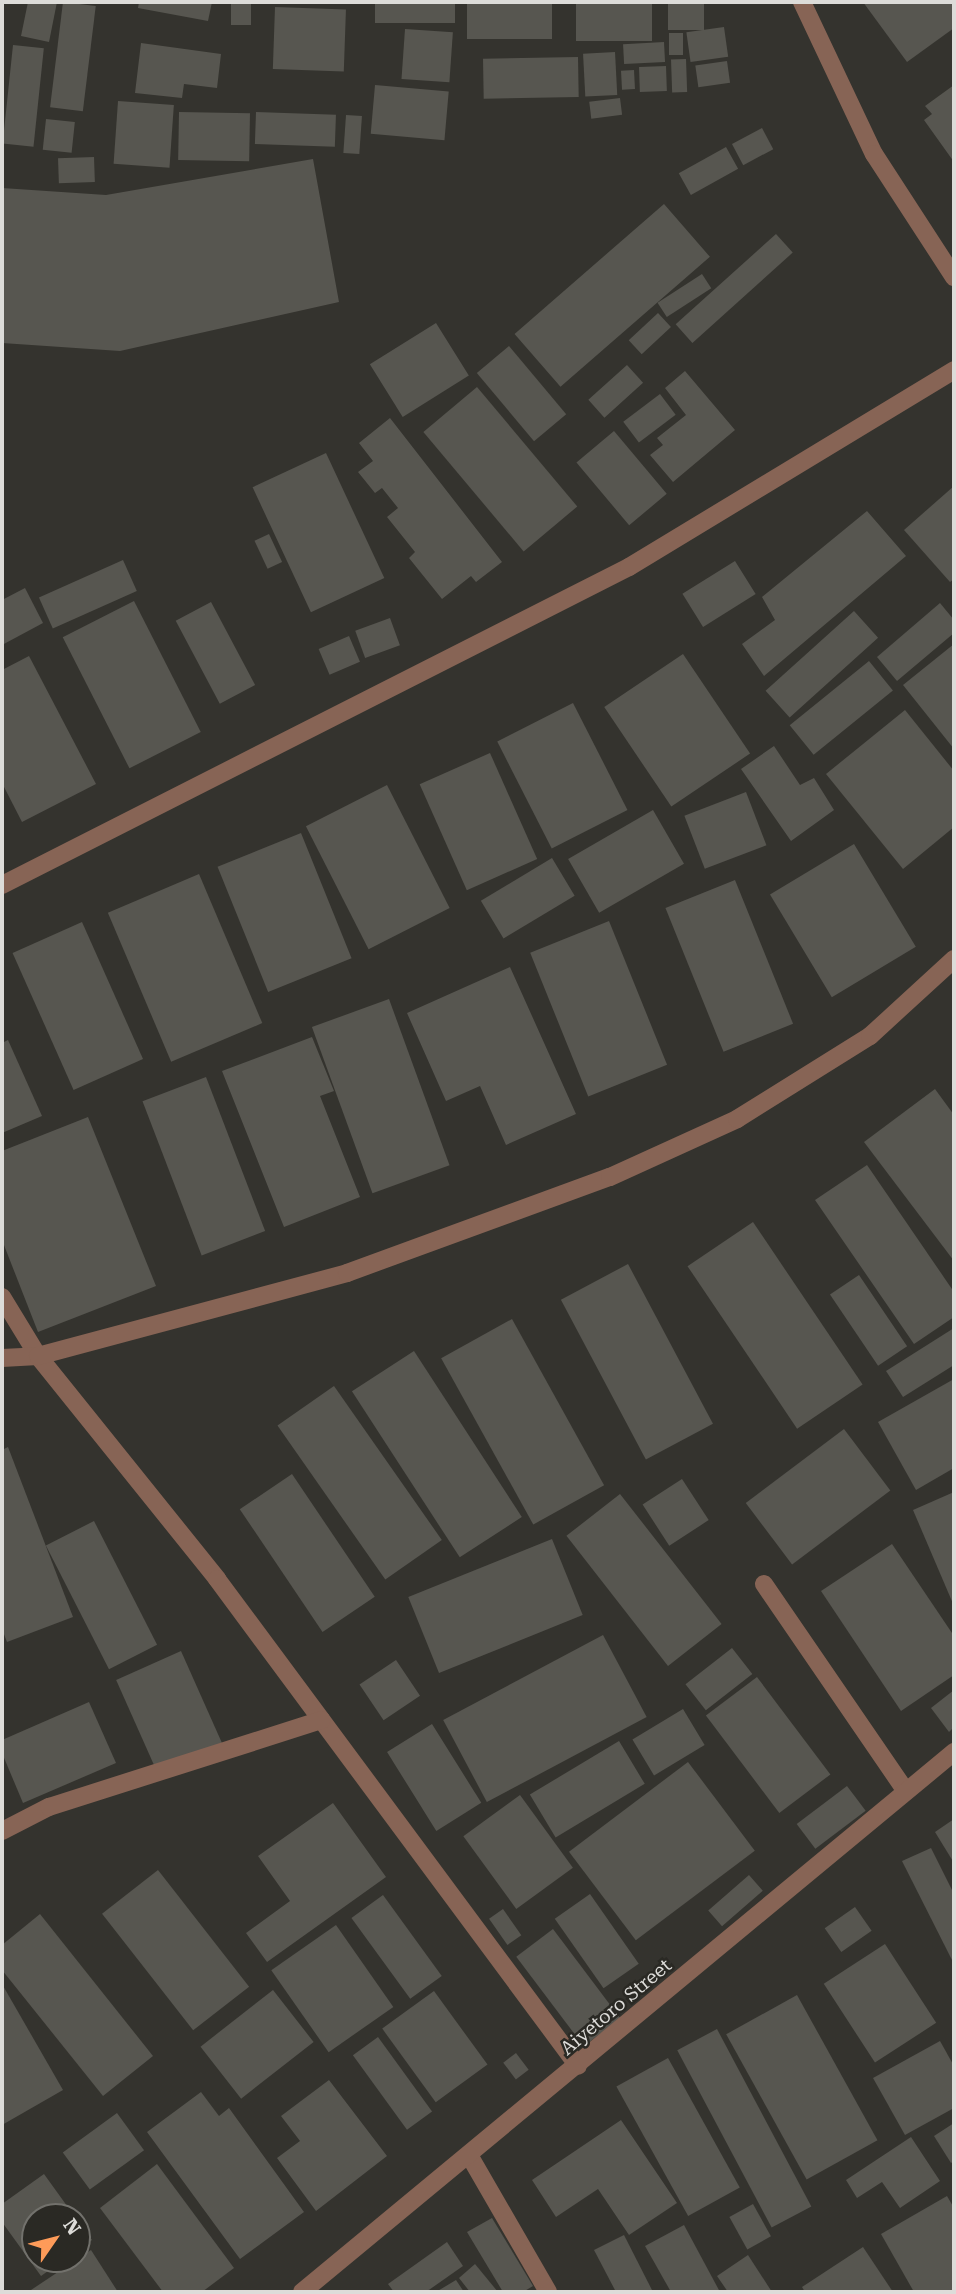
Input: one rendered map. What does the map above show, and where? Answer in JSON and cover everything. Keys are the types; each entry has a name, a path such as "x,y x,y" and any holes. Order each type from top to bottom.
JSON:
{"street":[{"path":"802,2 874,154 954,277"},
{"path":"2,885 629,567 954,370"},
{"path":"2,1358 38,1356 347,1273 610,1177 737,1119 870,1036 954,959"},
{"path":"2,1297 38,1356 217,1579 578,2066"},
{"path":"764,1584 906,1791"},
{"path":"2,1831 49,1807 321,1720"},
{"name":"Aiyetoro Street","path":"302,2292 954,1752"},
{"path":"469,2155 548,2292"}],"building":[{"path":"28,2 57,2 49,42 21,36"},
{"path":"63,2 96,6 83,111 50,107"},
{"path":"139,2 212,2 208,21 138,8"},
{"path":"231,2 251,2 251,25 231,25"},
{"path":"375,2 455,2 455,23 375,23"},
{"path":"467,2 552,2 552,39 467,39"},
{"path":"576,2 652,2 652,41 576,41"},
{"path":"668,2 704,2 704,30 668,30"},
{"path":"863,2 954,2 954,28 907,62"},
{"path":"275,7 346,9 344,71 273,69"},
{"path":"724,27 728,57 691,62 686,32"},
{"path":"405,29 453,32 449,82 402,79"},
{"path":"669,33 683,33 683,55 669,55"},
{"path":"664,42 665,62 624,64 623,44"},
{"path":"141,43 221,54 217,88 184,84 182,98 135,93"},
{"path":"13,45 44,48 33,147 3,143"},
{"path":"615,52 617,95 585,97 583,54"},
{"path":"578,57 579,97 484,99 483,59"},
{"path":"686,59 687,92 672,93 671,60"},
{"path":"727,61 730,83 698,87 695,65"},
{"path":"666,66 667,91 640,92 639,67"},
{"path":"634,70 635,89 622,90 621,71"},
{"path":"375,85 449,91 444,140 371,134"},
{"path":"954,85 954,162 924,120 932,114 925,106"},
{"path":"620,98 622,115 591,119 589,102"},
{"path":"118,101 174,105 169,168 114,164"},
{"path":"179,112 250,113 249,161 178,160"},
{"path":"256,112 336,115 335,147 255,144"},
{"path":"346,115 362,116 359,154 343,153"},
{"path":"46,119 75,122 72,153 43,150"},
{"path":"762,128 773,149 743,165 732,144"},
{"path":"726,147 738,169 691,195 679,173"},
{"path":"94,157 95,182 59,183 58,158"},
{"path":"313,159 339,302 120,351 2,343 2,188 106,195"},
{"path":"664,204 710,257 560,387 515,334"},
{"path":"776,234 793,253 692,343 676,324"},
{"path":"702,274 711,288 667,317 658,303"},
{"path":"658,313 671,327 642,354 629,340"},
{"path":"436,323 469,376 403,417 370,364"},
{"path":"509,346 566,414 534,441 477,373"},
{"path":"627,365 643,383 604,418 588,400"},
{"path":"685,371 735,430 673,482 650,455 663,445 657,438 686,415 665,388"},
{"path":"477,387 577,507 524,551 423,432"},
{"path":"660,394 676,415 639,442 623,422"},
{"path":"390,418 502,562 476,582 471,576 442,599 409,558 415,552 387,517 398,508 382,488 375,493 358,472 373,461 359,443"},
{"path":"614,431 667,494 629,525 576,462"},
{"path":"326,453 384,578 311,612 253,487"},
{"path":"954,486 954,579 950,582 904,530"},
{"path":"867,511 906,556 764,676 742,644 775,620 762,597"},
{"path":"269,534 282,562 268,569 254,541"},
{"path":"123,560 137,591 53,628 39,597"},
{"path":"735,561 756,594 703,627 682,594"},
{"path":"25,588 43,623 2,645 2,600"},
{"path":"134,601 201,732 129,768 63,637"},
{"path":"211,602 255,685 220,704 176,621"},
{"path":"940,603 954,620 954,633 897,681 877,657"},
{"path":"854,611 878,638 790,717 766,691"},
{"path":"390,618 400,645 365,658 355,631"},
{"path":"349,636 360,662 330,675 319,649"},
{"path":"954,644 954,749 903,685"},
{"path":"683,654 750,753 671,807 604,707"},
{"path":"29,656 96,784 22,822 2,783 2,670"},
{"path":"869,661 893,691 814,755 790,725"},
{"path":"573,703 627,810 552,849 497,742"},
{"path":"905,710 954,771 954,827 903,869 826,774"},
{"path":"774,746 800,785 814,778 834,810 791,841 741,769"},
{"path":"490,753 537,859 467,890 420,784"},
{"path":"387,785 450,908 369,949 306,826"},
{"path":"746,792 766,845 705,869 684,816"},
{"path":"653,810 684,864 599,913 568,859"},
{"path":"301,833 352,958 268,992 218,867"},
{"path":"854,844 916,947 832,997 770,894"},
{"path":"552,858 575,896 504,938 481,901"},
{"path":"199,874 262,1023 171,1062 108,913"},
{"path":"735,880 793,1024 724,1052 665,908"},
{"path":"609,921 667,1065 588,1097 530,953"},
{"path":"82,922 143,1059 74,1090 13,953"},
{"path":"510,967 576,1114 506,1145 480,1086 446,1101 407,1013"},
{"path":"389,999 450,1165 372,1193 312,1027"},
{"path":"312,1037 334,1091 320,1096 360,1197 284,1227 222,1071"},
{"path":"8,1040 42,1116 2,1133 2,1043"},
{"path":"206,1077 265,1231 202,1255 143,1101"},
{"path":"935,1089 954,1115 954,1261 864,1142"},
{"path":"88,1117 156,1286 38,1332 2,1240 2,1151"},
{"path":"867,1165 954,1292 954,1317 914,1344 815,1200"},
{"path":"753,1222 863,1384 797,1429 688,1266"},
{"path":"628,1264 713,1424 646,1459 561,1300"},
{"path":"859,1275 907,1346 878,1366 830,1295"},
{"path":"512,1319 604,1485 533,1524 441,1358"},
{"path":"954,1328 954,1365 903,1397 886,1371"},
{"path":"414,1351 522,1517 460,1557 352,1391"},
{"path":"954,1379 954,1468 916,1490 878,1422"},
{"path":"334,1386 442,1540 385,1580 277,1426"},
{"path":"844,1429 890,1490 792,1565 746,1503"},
{"path":"8,1447 73,1617 7,1642 2,1629 2,1450"},
{"path":"292,1474 375,1597 323,1632 240,1509"},
{"path":"682,1479 709,1520 669,1546 643,1505"},
{"path":"954,1492 954,1606 913,1510"},
{"path":"620,1494 722,1624 668,1666 566,1536"},
{"path":"94,1521 157,1645 109,1669 46,1546"},
{"path":"552,1539 583,1615 439,1673 408,1597"},
{"path":"892,1544 954,1636 954,1675 901,1711 821,1591"},
{"path":"603,1635 647,1717 487,1802 443,1720"},
{"path":"732,1648 752,1674 706,1710 686,1684"},
{"path":"181,1651 222,1743 157,1772 116,1680"},
{"path":"396,1660 420,1696 384,1720 360,1685"},
{"path":"757,1677 830,1774 779,1813 706,1716"},
{"path":"954,1690 954,1727 949,1732 931,1708"},
{"path":"89,1702 116,1763 23,1803 2,1753 2,1740"},
{"path":"683,1709 705,1745 654,1775 632,1739"},
{"path":"432,1724 481,1803 436,1831 387,1752"},
{"path":"619,1741 645,1784 556,1837 530,1795"},
{"path":"688,1762 755,1851 636,1940 569,1852"},
{"path":"847,1786 866,1811 815,1849 797,1824"},
{"path":"520,1795 573,1868 516,1909 463,1836"},
{"path":"333,1803 386,1877 267,1962 246,1933 290,1901 258,1856"},
{"path":"954,1819 954,1863 935,1832"},
{"path":"931,1848 954,1894 954,1964 902,1861"},
{"path":"158,1870 249,1987 193,2030 102,1914"},
{"path":"749,1875 763,1891 722,1926 708,1910"},
{"path":"590,1894 639,1964 604,1988 555,1919"},
{"path":"383,1895 442,1976 410,1999 351,1918"},
{"path":"855,1907 872,1931 841,1952 825,1928"},
{"path":"503,1909 521,1935 507,1945 489,1919"},
{"path":"40,1914 153,2056 103,2096 2,1970 2,1945"},
{"path":"336,1925 393,2007 329,2052 271,1970"},
{"path":"553,1929 620,2018 584,2046 516,1957"},
{"path":"885,1944 936,2023 875,2063 824,1984"},
{"path":"2,1984 63,2090 2,2125"},
{"path":"273,1990 314,2042 241,2099 201,2047"},
{"path":"434,1991 487,2065 436,2102 382,2029"},
{"path":"797,1995 877,2140 807,2179 726,2034"},
{"path":"717,2029 811,2206 772,2228 677,2050"},
{"path":"378,2037 432,2111 407,2130 353,2055"},
{"path":"940,2041 954,2066 954,2108 905,2135 873,2078"},
{"path":"516,2053 529,2070 516,2079 503,2063"},
{"path":"668,2058 740,2187 688,2216 616,2087"},
{"path":"329,2080 387,2156 316,2211 277,2158 300,2141 281,2116"},
{"path":"201,2092 219,2116 229,2108 304,2212 240,2259 147,2132"},
{"path":"117,2113 144,2150 90,2190 63,2152"},
{"path":"621,2120 677,2203 629,2235 598,2189 556,2217 532,2180"},
{"path":"954,2123 954,2161 951,2163 934,2136"},
{"path":"911,2137 940,2181 900,2208 882,2182 857,2198 846,2180"},
{"path":"157,2164 234,2268 202,2292 163,2292 100,2208"},
{"path":"44,2174 65,2203 21,2203 21,2248 2,2222 2,2204"},
{"path":"947,2196 954,2208 954,2292 914,2292 881,2234"},
{"path":"753,2204 771,2236 747,2249 729,2217"},
{"path":"492,2218 533,2286 523,2292 503,2292 467,2232"},
{"path":"684,2225 720,2292 671,2292 645,2246"},
{"path":"624,2235 653,2292 616,2292 594,2250"},
{"path":"447,2242 463,2266 426,2292 394,2292 388,2284"},
{"path":"863,2247 893,2292 805,2292 802,2287"},
{"path":"91,2250 118,2292 32,2292 31,2290 56,2273 91,2273"},
{"path":"748,2255 772,2292 728,2292 717,2276"},
{"path":"475,2264 498,2292 470,2292 459,2278"},
{"path":"456,2280 464,2292 436,2292"}]}
